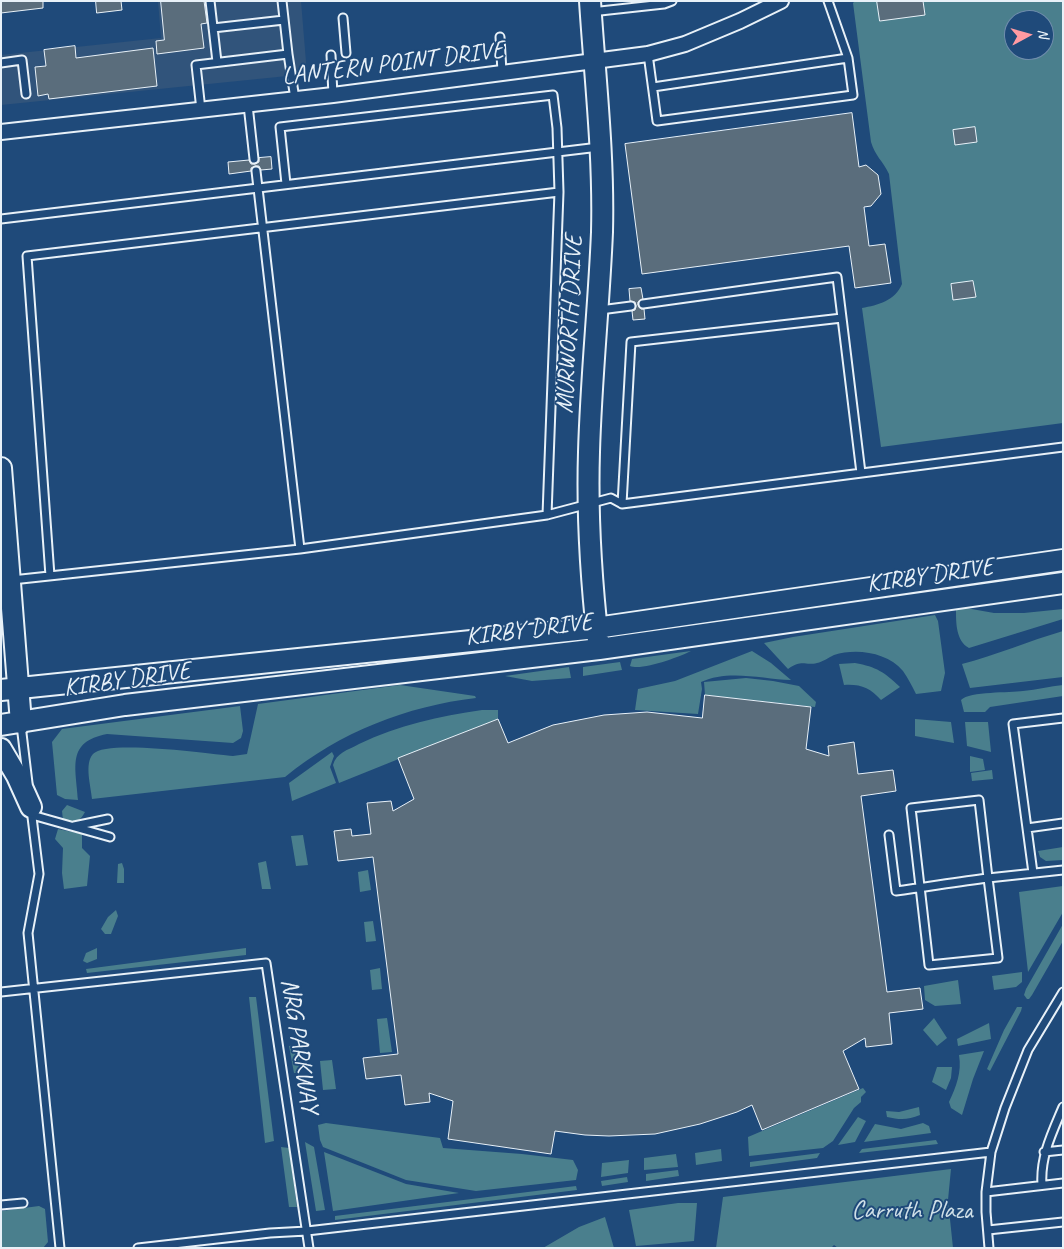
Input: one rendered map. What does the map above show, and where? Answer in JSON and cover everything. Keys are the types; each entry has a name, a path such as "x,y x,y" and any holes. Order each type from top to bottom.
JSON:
{"main road":[{"name":"MURWORTH DRIVE","path":"590,7 600,147 602,231 591,407 588,503 589,551 598,649"},
{"path":"1,468 4,535 10,580 11,724"},
{"name":"KIRBY DRIVE","path":"10,689 596,628 1063,560"},
{"name":"KIRBY DRIVE","path":"11,724 125,705 598,649 1063,583"},
{"path":"875,587 878,610"},
{"path":"346,654 348,678"},
{"path":"1,750 17,776 32,811"}],"street":[{"name":"LANTERN POINT DRIVE","path":"1,132 333,95 648,54 685,44 740,22 782,1"}],"lane":[{"path":"210,1 216,62"},
{"path":"282,1 295,99"},
{"path":"590,7 664,4 672,1"},
{"path":"648,54 657,121 853,95 848,58 828,1"},
{"path":"343,18 346,53"},
{"path":"213,28 284,20"},
{"path":"500,37 502,72"},
{"path":"201,110 196,65 288,54"},
{"path":"330,55 333,95"},
{"path":"652,87 848,58"},
{"path":"1,63 22,60 26,94"},
{"path":"286,184 280,127 552,95 558,152 559,192 547,515"},
{"path":"248,105 254,159"},
{"path":"1,219 600,147"},
{"path":"256,171 300,549"},
{"path":"50,576 27,256 559,192"},
{"path":"643,304 837,277 860,474"},
{"path":"597,311 631,306"},
{"path":"622,504 631,342 842,318"},
{"path":"10,580 300,549 547,515 611,498 622,504 1063,447"},
{"path":"1033,873 1013,724 1063,718"},
{"path":"11,724 32,811 39,874 28,932 60,1248"},
{"path":"979,800 988,878 998,958 929,965 911,808 979,800"},
{"path":"32,811 71,826 110,837"},
{"path":"71,826 108,819"},
{"path":"1027,828 1063,823"},
{"path":"889,835 896,891 1063,870"},
{"name":"NRG PARKWAY","path":"34,988 266,963 310,1248"},
{"path":"1,992 34,988"},
{"path":"989,1248 986,1192 990,1152 1028,1050 1063,992"},
{"path":"1042,1185 1041,1173 1044,1152 1063,1107"},
{"path":"1044,1152 1063,1150"},
{"path":"138,1248 270,1233 307,1231 990,1152"},
{"path":"986,1192 1063,1183"},
{"path":"1,1206 23,1203"},
{"path":"988,1230 1063,1222"}],"shaded area":[{"path":"158,1 301,1 307,74 1,105 1,55 161,38"}],"green space":[{"path":"855,1 1063,1 1063,423 881,447 862,308 880,304 890,298 899,290 902,284 889,174 871,142 853,3"},
{"path":"966,608 994,613 1024,613 1063,609 1063,619 969,648 961,641 956,620 956,610"},
{"path":"935,615 938,621 945,673 941,691 916,694 903,671 889,660 871,653 843,653 813,664 800,663 788,669 764,643 793,637"},
{"path":"1063,631 1063,677 970,688 962,664"},
{"path":"691,651 670,660 643,667 630,666 632,659"},
{"path":"752,651 771,663 791,680 734,675 711,678 701,682 702,689 698,714 635,710 638,689 675,681"},
{"path":"620,662 622,670 583,676 583,667"},
{"path":"855,663 880,671 900,687 881,700 873,692 865,688 855,685 844,685 839,664"},
{"path":"569,667 571,678 532,681 505,676"},
{"path":"746,678 799,686 816,702 815,707 705,695 704,682"},
{"path":"400,685 475,696 476,698 425,707 375,724 351,734 328,747 285,777 92,799 89,775 90,758 93,754 102,750 137,748 233,756 247,754 258,704"},
{"path":"1063,685 1063,696 990,707 985,712 964,712 961,700 973,695"},
{"path":"240,706 243,731 241,738 233,743 107,734 94,738 85,743 79,750 76,758 78,800 65,799 57,795 52,742 62,729"},
{"path":"482,710 498,710 498,719 339,783 333,765 337,758 347,750 374,737 404,726 435,718"},
{"path":"915,719 951,722 954,743 915,736"},
{"path":"965,722 988,722 991,752 967,746"},
{"path":"332,752 334,756 330,767 336,783 292,801 289,783"},
{"path":"970,756 983,759 985,770 970,772"},
{"path":"992,770 993,779 972,781 971,773"},
{"path":"67,805 85,812 76,821 63,820 62,811"},
{"path":"58,829 82,834 82,848 90,856 87,886 64,889 62,873 63,848 55,839"},
{"path":"303,835 308,865 296,866 291,836"},
{"path":"1063,847 1063,860 1046,861 1040,857 1038,851"},
{"path":"266,861 271,889 262,889 258,863"},
{"path":"122,863 124,883 117,883 118,864"},
{"path":"368,870 371,890 360,892 358,872"},
{"path":"1063,886 1063,912 1028,972 1019,892"},
{"path":"116,910 118,916 111,934 105,934 101,929 108,917"},
{"path":"373,921 376,941 366,942 364,922"},
{"path":"1063,924 1063,941 1032,995 1027,999 1024,995 1026,989"},
{"path":"97,948 97,959 87,963 83,961 86,953"},
{"path":"246,948 246,955 87,973 86,969"},
{"path":"380,968 382,989 372,990 370,970"},
{"path":"1022,972 1022,982 1016,987 994,990 992,976"},
{"path":"958,980 961,1004 935,1006 925,1000 924,986"},
{"path":"249,997 256,997 274,1141 265,1143"},
{"path":"1017,1007 1022,1007 1021,1011 990,1071 987,1069 1004,1030"},
{"path":"387,1018 392,1052 380,1053 377,1019"},
{"path":"934,1018 947,1038 937,1046 923,1030"},
{"path":"989,1023 991,1039 958,1046 957,1039"},
{"path":"297,1045 301,1073 294,1073 289,1046"},
{"path":"984,1051 962,1115 951,1108 949,1102 959,1073 959,1055"},
{"path":"332,1060 336,1089 323,1090 320,1061"},
{"path":"937,1067 952,1067 951,1078 946,1090 932,1082"},
{"path":"863,1088 866,1092 861,1097 861,1102 854,1108 833,1141 823,1148 749,1156 748,1137"},
{"path":"919,1107 920,1115 916,1117 896,1119 887,1117 886,1111 899,1112"},
{"path":"858,1117 866,1121 855,1142 838,1145"},
{"path":"326,1123 440,1138 443,1148 573,1160 578,1170 576,1180 476,1191 406,1180 323,1147 318,1125"},
{"path":"923,1123 929,1126 931,1133 864,1142 875,1124 901,1129"},
{"path":"936,1140 938,1144 859,1153 862,1149"},
{"path":"305,1142 314,1147 325,1210 316,1211"},
{"path":"281,1147 289,1148 297,1207 289,1207"},
{"path":"721,1149 722,1161 696,1165 695,1153"},
{"path":"324,1152 406,1184 459,1193 333,1211"},
{"path":"820,1153 817,1158 750,1167 750,1162"},
{"path":"676,1154 678,1167 644,1170 644,1158"},
{"path":"629,1160 628,1173 601,1177 602,1163"},
{"name":"Carruth Plaza","path":"951,1169 948,1200 953,1248 838,1248 834,1245 831,1248 716,1248 723,1197"},
{"path":"678,1170 679,1176 646,1181 646,1174"},
{"path":"627,1177 628,1182 602,1186 601,1181"},
{"path":"576,1186 577,1190 335,1220 335,1216"},
{"path":"678,1203 697,1203 694,1241 636,1246 629,1210"},
{"path":"39,1206 45,1209 48,1242 43,1248 1,1248 1,1211"},
{"path":"605,1217 614,1248 543,1248 579,1227"}],"building":[{"path":"1,1 43,1 43,8 1,13"},
{"path":"96,1 121,1 122,10 97,13"},
{"path":"161,1 204,1 207,23 201,24 204,48 157,54 156,41 164,40"},
{"path":"877,1 923,1 925,15 880,21"},
{"path":"75,46 76,58 153,48 157,86 49,99 48,94 38,96 35,67 46,66 44,50"},
{"path":"852,113 859,167 866,165 878,175 881,194 871,206 864,207 869,246 885,244 891,283 855,288 849,246 642,274 625,144"},
{"path":"975,127 977,142 955,145 953,130"},
{"path":"271,157 272,169 261,170 259,166 255,166 251,168 251,171 229,174 228,162 249,160 251,164 255,164 259,162 259,158"},
{"path":"973,281 976,297 953,300 951,284"},
{"path":"641,288 643,299 638,302 638,305 641,309 644,309 645,319 633,320 632,311 635,310 636,306 635,302 630,301 629,289"},
{"path":"705,695 811,707 806,749 829,756 828,746 854,742 858,774 893,770 896,791 861,796 887,992 920,988 923,1009 889,1013 892,1044 866,1047 865,1038 843,1051 859,1089 762,1130 752,1105 700,1124 655,1134 609,1136 555,1131 551,1154 448,1139 453,1101 429,1093 430,1102 405,1105 401,1075 366,1079 363,1058 398,1054 373,857 338,861 334,831 351,829 352,836 371,834 367,803 391,801 393,811 414,799 398,758 498,719 508,743 553,725 604,715 647,712 702,718"}]}
